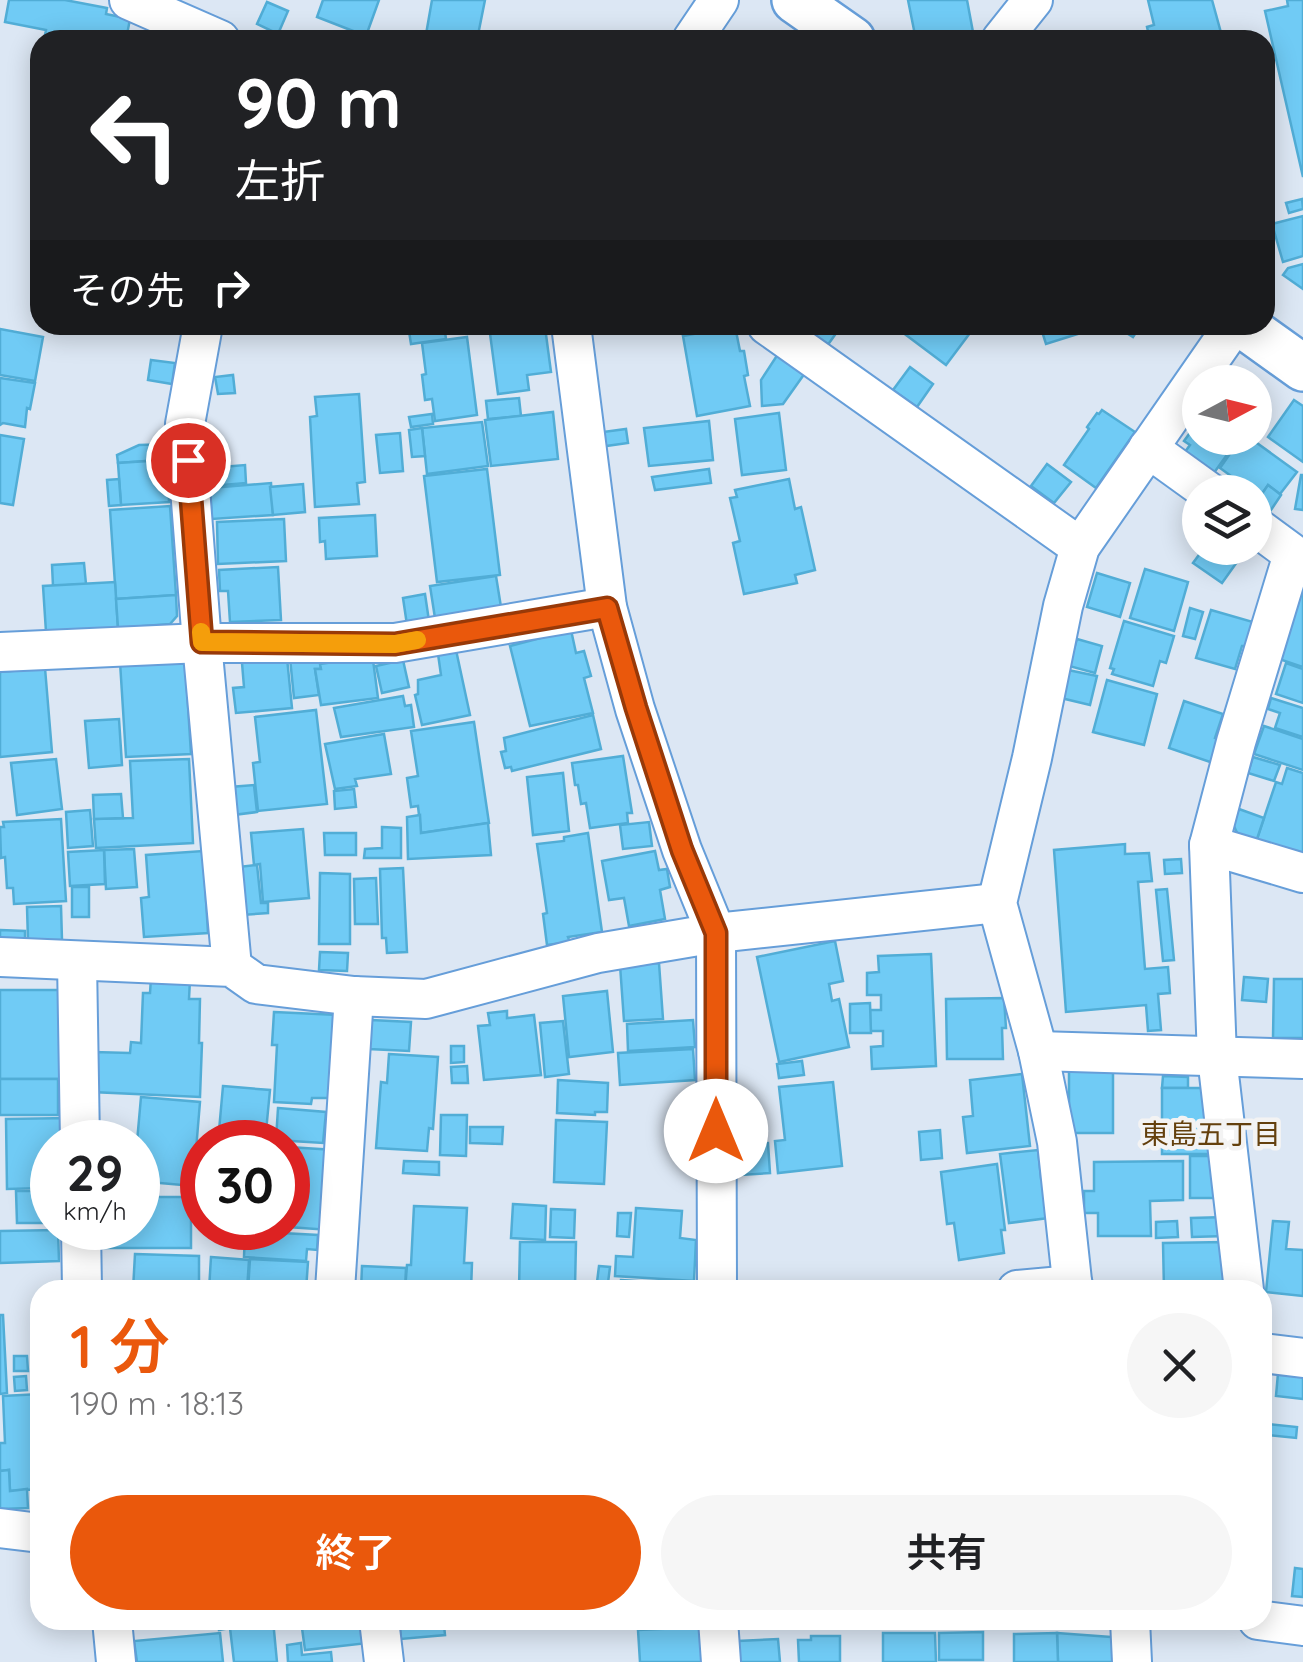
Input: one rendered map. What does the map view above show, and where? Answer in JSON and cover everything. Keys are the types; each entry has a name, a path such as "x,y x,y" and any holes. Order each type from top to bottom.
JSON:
{"street":[{"path":"129,0 197,30"},
{"path":"699,30 719,0"},
{"path":"795,0 838,30"},
{"path":"1009,30 1033,0"},
{"path":"201,335 185,424 232,967"},
{"path":"572,335 607,608 676,832 716,933 717,1280"},
{"path":"781,335 1080,547"},
{"path":"1072,1280 1057,1142 1038,1051 996,903 1080,547 1227,335"},
{"path":"1257,335 1303,368"},
{"path":"1148,448 1185,475"},
{"path":"1243,1280 1217,1057 1209,845 1293,554 1272,539"},
{"path":"0,652 202,642 395,644 607,608"},
{"path":"1209,845 1303,873"},
{"path":"0,957 232,967 256,984 354,996 426,999 598,952 716,933 996,903"},
{"path":"77,960 80,1120"},
{"path":"337,1280 354,996"},
{"path":"1038,1051 1303,1060"},
{"path":"81,1250 82,1280"},
{"path":"1272,1354 1303,1358"},
{"path":"0,1528 30,1532"},
{"path":"1272,1622 1303,1626"},
{"path":"113,1630 116,1662"},
{"path":"380,1630 384,1662"},
{"path":"718,1630 720,1662"},
{"path":"1130,1630 1132,1662"}],"building":[{"path":"9,0 65,0 107,8 106,14 130,19 128,30 46,30 5,22"},
{"path":"323,0 379,0 368,30 351,30 317,17"},
{"path":"432,0 485,0 479,30 427,30"},
{"path":"908,0 967,0 973,30 914,30"},
{"path":"1148,0 1212,0 1220,30 1148,30 1154,25"},
{"path":"1287,0 1303,0 1303,177 1275,55 1275,30 1269,30 1265,11 1288,6"},
{"path":"267,2 288,11 280,30 257,24"},
{"path":"1302,199 1303,209 1289,213 1286,203"},
{"path":"1303,216 1303,256 1283,262 1275,223"},
{"path":"1303,264 1303,289 1283,275 1288,268"},
{"path":"0,329 43,337 35,381 0,375"},
{"path":"410,335 445,335 446,339 411,344"},
{"path":"490,335 546,335 551,372 527,375 529,390 498,394"},
{"path":"737,335 740,351 744,351 750,406 697,416 683,336"},
{"path":"812,335 835,335 827,346"},
{"path":"906,335 968,335 946,365"},
{"path":"1043,335 1075,335 1046,344"},
{"path":"467,337 477,415 435,421 432,399 425,400 422,343"},
{"path":"778,354 805,373 783,404 762,406 761,380"},
{"path":"151,360 175,363 172,384 148,380"},
{"path":"910,367 933,384 917,407 893,390"},
{"path":"233,375 235,393 218,394 215,377"},
{"path":"0,378 35,383 25,427 0,425"},
{"path":"359,394 365,482 357,483 359,504 315,507 310,417 317,416 315,397"},
{"path":"519,398 521,416 488,419 486,401"},
{"path":"1294,400 1303,406 1303,462 1272,440 1272,431"},
{"path":"1102,410 1135,432 1096,488 1064,465"},
{"path":"553,412 558,459 491,466 485,420"},
{"path":"779,413 786,470 742,475 735,419"},
{"path":"432,414 433,424 411,427 409,417"},
{"path":"709,421 713,460 649,466 644,428"},
{"path":"482,422 488,466 427,474 422,428"},
{"path":"422,428 425,456 412,457 409,430"},
{"path":"626,429 628,443 606,446 603,432"},
{"path":"400,433 403,471 380,473 376,435"},
{"path":"0,435 24,439 13,505 0,503"},
{"path":"171,444 172,459 118,463 117,455 139,445"},
{"path":"1272,454 1297,472 1280,494 1272,488 1272,475 1230,475 1220,468 1229,455"},
{"path":"1183,455 1227,455 1212,475"},
{"path":"164,460 169,502 121,505 118,463"},
{"path":"1047,464 1071,482 1054,503 1031,486"},
{"path":"245,465 246,483 211,486 210,468"},
{"path":"487,469 500,575 437,582 424,476"},
{"path":"709,469 711,483 655,490 652,477"},
{"path":"1303,475 1303,510 1295,509"},
{"path":"119,479 121,505 109,506 107,480"},
{"path":"789,479 795,509 801,507 815,570 795,575 797,583 744,594 733,543 740,541 730,498 737,497 735,490"},
{"path":"271,483 273,515 212,519 210,488"},
{"path":"303,484 305,512 273,515 270,487"},
{"path":"1272,488 1281,495 1272,508"},
{"path":"170,506 176,595 116,599 110,510"},
{"path":"375,515 377,556 326,559 325,541 320,542 319,518"},
{"path":"284,519 286,561 218,564 217,522"},
{"path":"84,563 86,584 53,586 52,565"},
{"path":"1196,565 1235,565 1222,583"},
{"path":"278,567 281,620 230,622 228,591 220,591 219,570"},
{"path":"1145,569 1188,582 1174,631 1130,618"},
{"path":"1097,573 1130,583 1120,617 1087,607"},
{"path":"496,576 501,607 435,618 430,586"},
{"path":"115,582 118,628 46,632 43,586"},
{"path":"1296,591 1303,594 1303,667 1276,658"},
{"path":"425,594 429,621 407,625 403,598"},
{"path":"176,595 177,616 170,624 118,628 116,599"},
{"path":"1190,608 1203,612 1195,639 1183,636"},
{"path":"1211,610 1253,622 1235,669 1196,658"},
{"path":"1124,621 1174,636 1166,663 1160,661 1153,686 1112,674 1114,669 1110,668"},
{"path":"571,630 576,653 584,651 591,676 584,678 593,713 530,726 510,646"},
{"path":"1077,639 1102,646 1095,673 1069,666"},
{"path":"456,650 470,715 422,725 415,695 418,680 441,675 438,654"},
{"path":"185,658 191,754 126,757 120,662"},
{"path":"287,658 292,708 236,713 233,688 244,687 242,663"},
{"path":"290,658 320,659 321,669 315,669 319,695 294,698"},
{"path":"373,660 378,698 321,705 315,669 321,669 320,664"},
{"path":"403,660 409,687 382,693 376,666"},
{"path":"1286,663 1303,669 1303,703 1276,694"},
{"path":"45,668 52,752 0,757 0,672"},
{"path":"1068,670 1097,676 1090,705 1061,698"},
{"path":"1107,680 1157,694 1144,745 1093,732"},
{"path":"403,696 405,706 411,705 414,727 341,737 334,708"},
{"path":"1271,698 1303,708 1303,737 1275,728 1280,713 1268,709"},
{"path":"1184,701 1223,714 1215,738 1221,740 1213,763 1169,748"},
{"path":"316,710 327,804 258,811 253,763 260,762 255,717"},
{"path":"593,715 601,749 512,771 511,767 505,768 501,752 506,751 504,738"},
{"path":"119,719 122,765 89,768 85,721"},
{"path":"474,722 489,823 421,833 418,806 411,807 407,778 418,776 411,731"},
{"path":"1264,726 1303,739 1303,770 1254,754"},
{"path":"384,734 391,774 355,779 357,786 335,789 325,744"},
{"path":"623,756 632,813 627,813 628,823 590,828 572,763"},
{"path":"1253,757 1280,765 1274,781 1248,773"},
{"path":"56,759 62,809 17,815 11,763"},
{"path":"189,759 193,843 96,848 94,819 133,818 130,761"},
{"path":"1287,768 1303,773 1303,860 1255,845 1276,782 1282,784"},
{"path":"563,773 569,831 533,835 527,777"},
{"path":"254,785 257,812 233,815 230,787"},
{"path":"354,789 356,807 335,809 334,791"},
{"path":"121,794 123,818 94,819 93,795"},
{"path":"1239,809 1264,818 1256,842 1239,837 1233,824"},
{"path":"90,810 93,846 68,848 66,812"},
{"path":"420,815 421,833 488,823 491,855 408,859 407,817"},
{"path":"61,819 66,901 14,904 13,888 7,888 5,857 1,858 0,827 4,827 3,822"},
{"path":"649,822 652,846 623,849 620,825"},
{"path":"382,827 401,828 401,858 364,858 365,849 382,848"},
{"path":"303,829 309,898 263,902 260,864 254,865 251,833"},
{"path":"324,833 356,833 356,855 325,855"},
{"path":"588,833 602,932 547,945 543,914 547,913 537,844"},
{"path":"1125,844 1125,854 1149,853 1152,881 1138,882 1145,969 1168,967 1170,993 1158,994 1161,1030 1148,1031 1146,1005 1066,1012 1054,850"},
{"path":"134,849 137,887 106,889 104,850"},
{"path":"104,850 105,884 70,886 68,852"},
{"path":"203,851 208,933 144,937 141,898 149,897 146,855"},
{"path":"655,851 659,870 667,869 670,887 660,890 665,919 629,926 624,898 609,900 602,861"},
{"path":"1181,859 1182,873 1165,874 1164,860"},
{"path":"257,865 261,903 268,903 268,913 242,915 238,867"},
{"path":"403,868 407,952 387,953 386,938 382,938 380,869"},
{"path":"320,873 350,874 350,944 319,944"},
{"path":"376,878 378,924 355,924 354,879"},
{"path":"72,887 89,887 89,917 72,917"},
{"path":"1167,889 1174,960 1163,961 1156,890"},
{"path":"61,906 62,940 28,940 27,907"},
{"path":"0,930 25,931 25,941 0,940"},
{"path":"835,941 843,981 829,984 832,1001 839,999 849,1047 779,1062 757,957"},
{"path":"320,952 348,953 347,971 319,970"},
{"path":"931,954 936,1066 872,1069 871,1047 883,1046 883,1031 870,1031 870,1010 881,1010 881,995 867,995 867,973 879,972 878,956"},
{"path":"659,963 663,1019 624,1021 620,965"},
{"path":"1244,977 1268,979 1266,1002 1242,1000"},
{"path":"151,978 190,980 189,999 200,999 200,1097 92,1092 94,1052 130,1053 131,1042 141,1043 143,993 150,993"},
{"path":"1274,979 1303,979 1303,1038 1273,1038"},
{"path":"0,990 66,990 68,1079 0,1079"},
{"path":"607,991 613,1052 569,1057 563,996"},
{"path":"1004,998 1003,1059 947,1059 946,999"},
{"path":"870,1003 871,1033 850,1033 850,1004"},
{"path":"507,1011 507,1018 534,1015 541,1075 484,1080 478,1026 490,1025 488,1013"},
{"path":"274,1012 338,1015 333,1098 312,1098 311,1104 274,1102"},
{"path":"371,1020 411,1022 409,1051 369,1049"},
{"path":"693,1020 695,1047 628,1051 627,1024"},
{"path":"563,1021 569,1074 545,1077 540,1023"},
{"path":"451,1046 464,1046 464,1062 451,1063"},
{"path":"693,1049 695,1080 620,1085 618,1053"},
{"path":"389,1054 438,1057 433,1129 429,1128 427,1151 376,1148 381,1082 387,1083"},
{"path":"802,1061 804,1075 779,1078 777,1064"},
{"path":"467,1066 468,1083 452,1083 451,1067"},
{"path":"1069,1068 1113,1069 1113,1133 1069,1133"},
{"path":"1022,1074 1030,1146 967,1153 963,1117 973,1116 970,1080"},
{"path":"1163,1076 1188,1077 1188,1088 1162,1088"},
{"path":"0,1079 58,1079 58,1115 0,1115"},
{"path":"558,1080 608,1083 607,1112 557,1113"},
{"path":"833,1082 842,1166 778,1173 775,1141 785,1140 779,1087"},
{"path":"223,1086 270,1090 267,1120 220,1120"},
{"path":"1162,1088 1216,1088 1215,1154 1162,1154"},
{"path":"141,1097 200,1102 198,1120 180,1120 180,1185 160,1183 160,1120 139,1120"},
{"path":"278,1108 326,1112 323,1143 310,1142 310,1120 277,1120"},
{"path":"441,1115 467,1115 466,1156 440,1155"},
{"path":"69,1118 30,1120 30,1188 7,1189 6,1119"},
{"path":"556,1120 607,1122 604,1184 554,1182"},
{"path":"470,1127 503,1127 502,1144 470,1143"},
{"path":"940,1130 942,1158 921,1160 919,1132"},
{"path":"768,1143 770,1173 741,1175 740,1145"},
{"path":"310,1148 335,1150 330,1230 310,1229"},
{"path":"1038,1150 1041,1178 1052,1176 1057,1217 1009,1223 1000,1154"},
{"path":"1190,1156 1222,1156 1222,1198 1190,1198"},
{"path":"404,1161 439,1162 439,1175 403,1173"},
{"path":"1183,1161 1183,1200 1150,1201 1151,1236 1098,1236 1098,1213 1084,1213 1084,1191 1094,1191 1094,1162"},
{"path":"997,1164 1004,1253 959,1260 954,1223 947,1224 941,1172"},
{"path":"16,1191 30,1191 30,1223 17,1223"},
{"path":"160,1197 180,1197 180,1248 160,1248"},
{"path":"513,1204 546,1206 545,1240 511,1238"},
{"path":"414,1206 467,1208 464,1263 472,1263 471,1280 406,1280 407,1265 411,1265"},
{"path":"636,1208 682,1211 680,1238 696,1240 694,1280 615,1276 616,1256 633,1257"},
{"path":"551,1209 575,1210 574,1238 550,1237"},
{"path":"618,1213 631,1213 629,1237 617,1236"},
{"path":"1226,1217 1226,1236 1192,1237 1191,1218"},
{"path":"1177,1221 1178,1237 1156,1238 1156,1222"},
{"path":"1273,1221 1289,1222 1286,1249 1303,1250 1303,1296 1272,1293 1272,1280 1267,1280"},
{"path":"30,1230 30,1250 59,1250 59,1261 0,1263 0,1231"},
{"path":"310,1235 318,1235 317,1250 310,1249"},
{"path":"520,1242 576,1242 575,1280 519,1280"},
{"path":"1225,1242 1226,1280 1164,1280 1163,1243"},
{"path":"244,1250 307,1250 306,1261 244,1257"},
{"path":"135,1254 199,1256 199,1280 134,1280"},
{"path":"211,1257 249,1260 248,1280 210,1280"},
{"path":"250,1259 308,1262 307,1280 249,1280"},
{"path":"362,1266 406,1268 405,1280 361,1280"},
{"path":"599,1266 610,1267 608,1280 597,1280"},
{"path":"0,1315 7,1393 0,1394"},
{"path":"14,1356 27,1356 28,1371 14,1371"},
{"path":"1279,1362 1303,1365 1303,1399 1276,1396"},
{"path":"26,1376 27,1390 15,1391 14,1377"},
{"path":"30,1395 30,1490 10,1491 9,1470 0,1471 0,1443 5,1443 3,1396"},
{"path":"1272,1424 1297,1427 1296,1438 1272,1436"},
{"path":"9,1470 10,1491 27,1489 28,1508 0,1509 0,1471"},
{"path":"1295,1568 1303,1569 1303,1597 1292,1596"},
{"path":"230,1630 274,1630 277,1662 234,1662"},
{"path":"302,1630 366,1630 368,1643 305,1650"},
{"path":"400,1630 444,1630 445,1635 401,1639"},
{"path":"638,1630 702,1630 705,1662 640,1662"},
{"path":"983,1632 983,1660 939,1660 939,1633"},
{"path":"220,1633 223,1662 137,1662 134,1641"},
{"path":"883,1633 935,1633 936,1662 883,1662"},
{"path":"1057,1633 1111,1637 1118,1644 1118,1662 1058,1662"},
{"path":"1057,1633 1058,1662 1014,1662 1014,1634"},
{"path":"811,1636 840,1636 840,1662 799,1662 798,1640 811,1640"},
{"path":"778,1639 780,1662 739,1662 738,1641"},
{"path":"301,1643 302,1655 331,1652 332,1662 288,1662 287,1645"}],"slow traffic":[{"path":"201,632 202,642 395,644 417,640"}],"district":[{"name":"東島五丁目","path":"1211,1133"}],"route":[{"path":"188,460 202,642 395,644 607,608 682,850 716,933 716,1131"}]}
